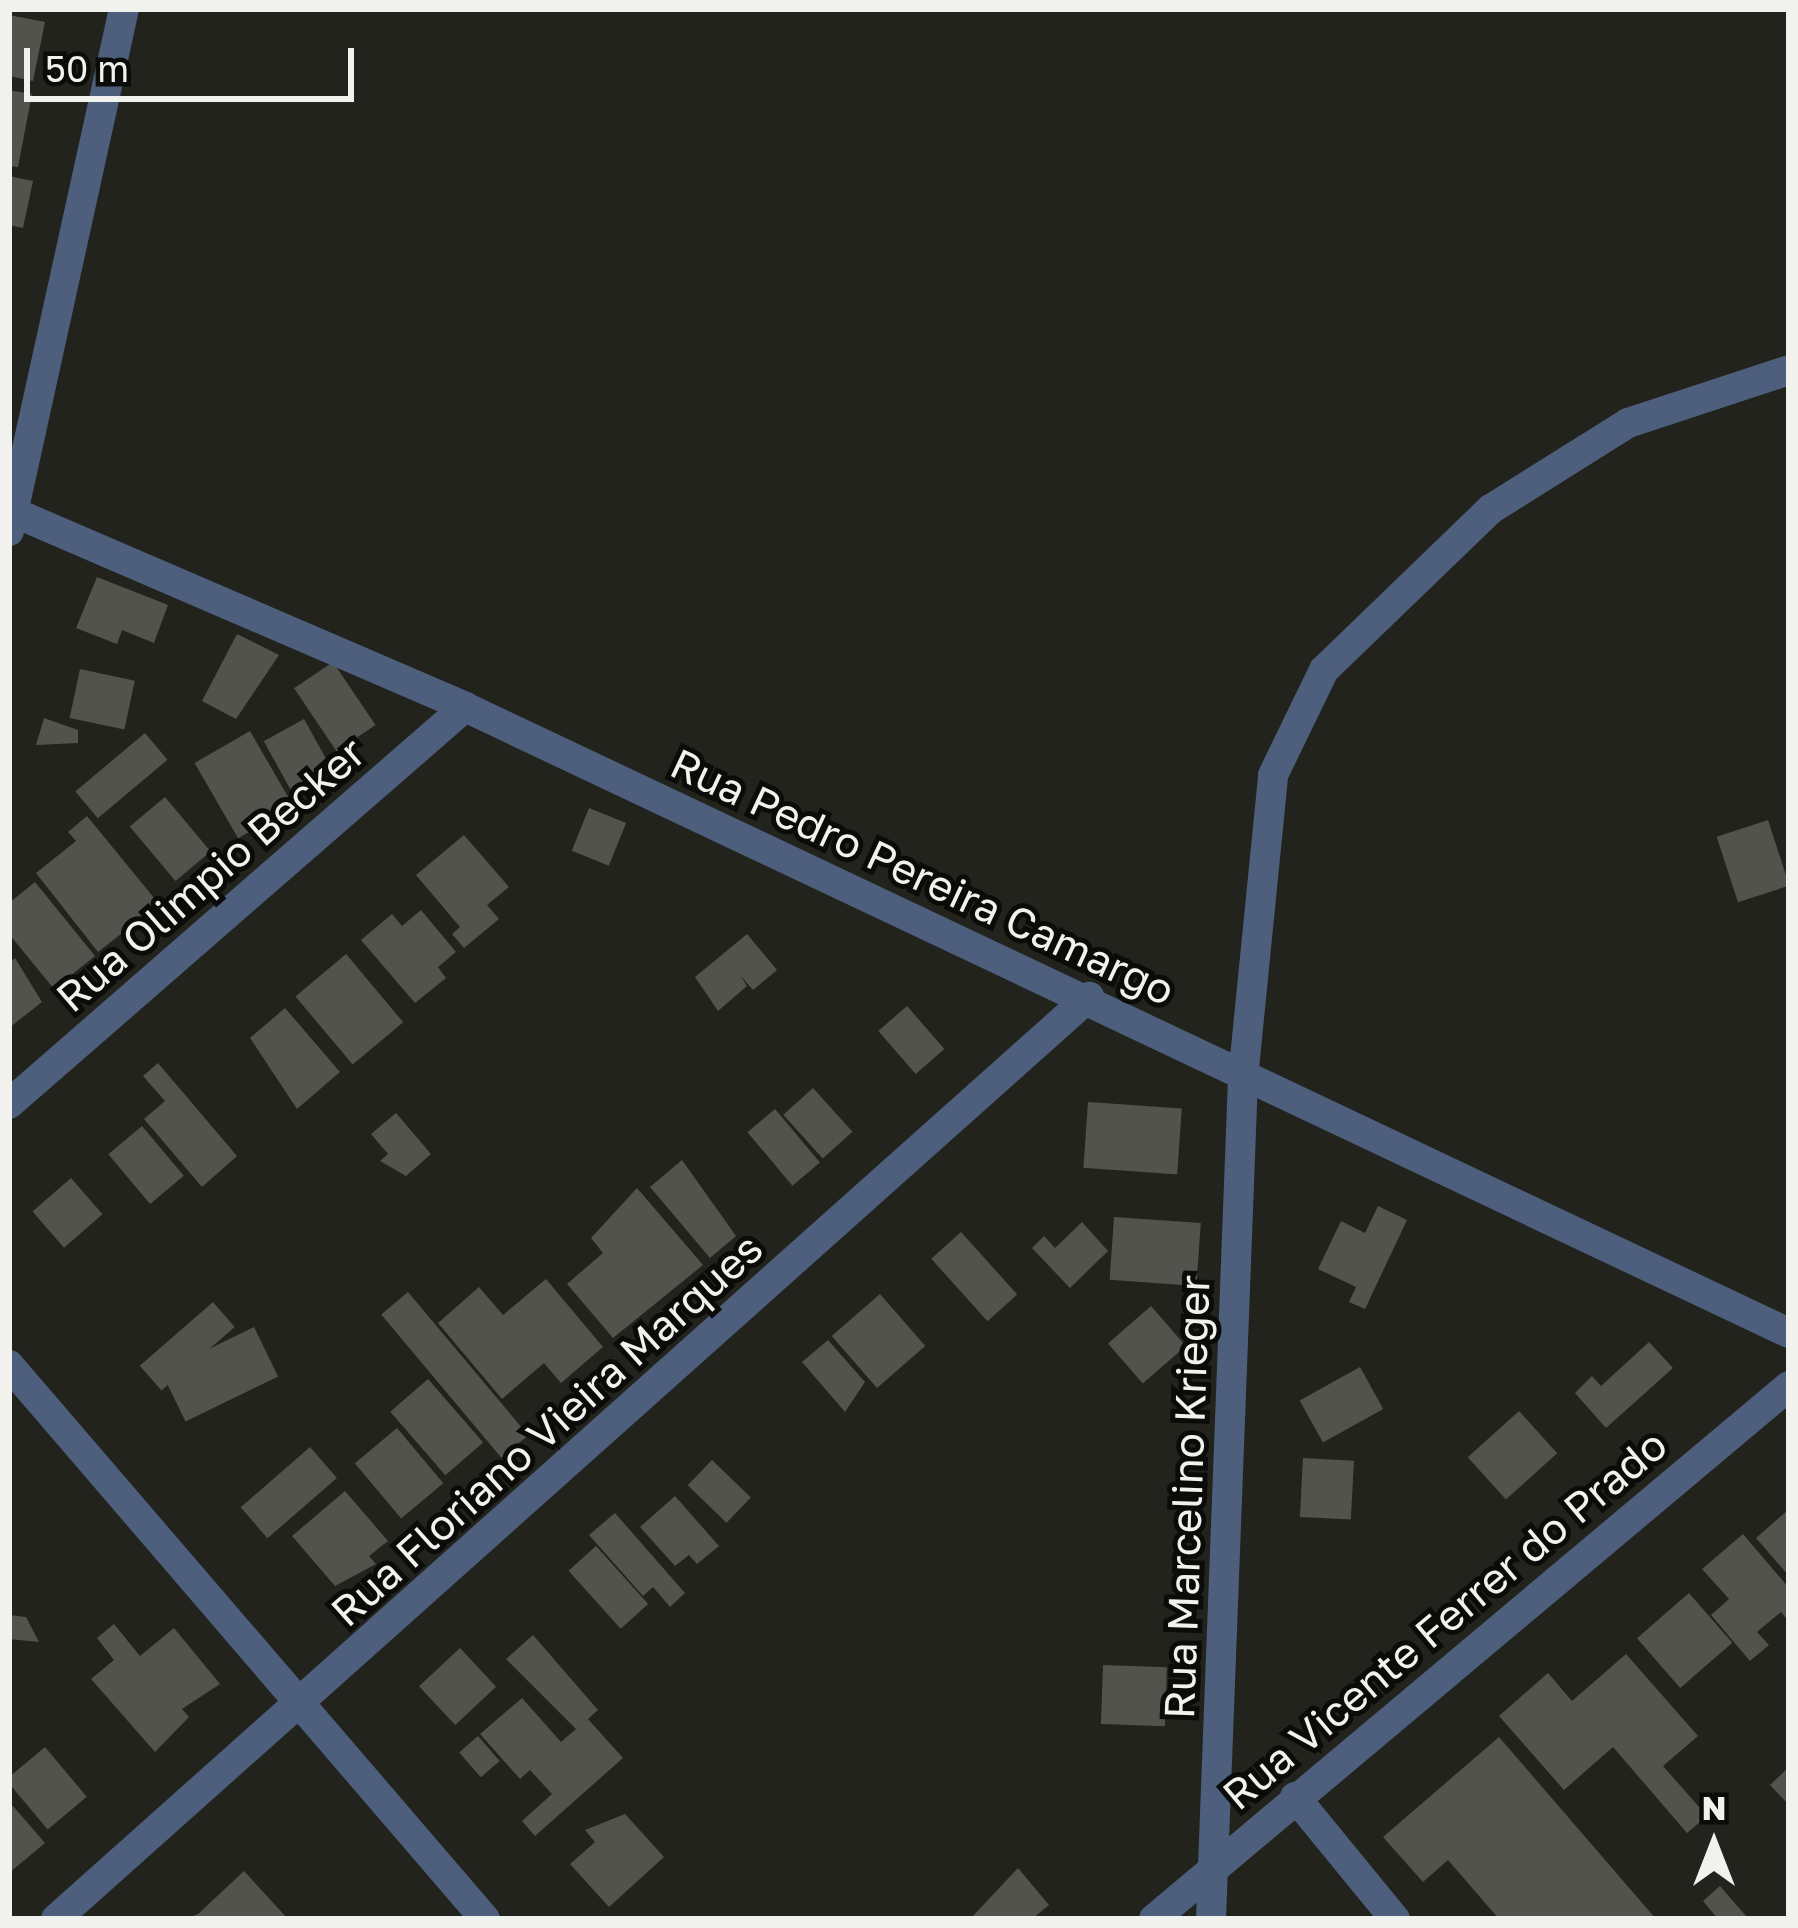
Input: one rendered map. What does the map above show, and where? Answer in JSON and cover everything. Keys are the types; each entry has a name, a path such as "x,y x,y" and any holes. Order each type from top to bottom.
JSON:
{"street":[{"path":"11,522 124,9"},
{"name":"Rua Marcelino Krieger","path":"1211,1919 1243,1078 1273,775 1324,670 1491,509 1628,423 1789,370"},
{"name":"Rua Pedro Pereira Camargo","path":"11,522 465,707 1089,997 1243,1078 1789,1333"},
{"name":"Rua Olimpio Becker","path":"9,1104 465,707"},
{"name":"Rua Floriano Vieira Marques","path":"56,1919 302,1706 1089,997"},
{"path":"9,1366 485,1919"},
{"name":"Rua Vicente Ferrer do Prado","path":"1154,1919 1789,1386"},
{"path":"1295,1796 1395,1919"}],"building":[{"path":"9,15 45,22 33,81 9,76"},
{"path":"9,90 32,94 18,167 9,166"},
{"path":"9,176 33,181 23,228 9,225"},
{"path":"97,577 168,605 154,643 122,630 117,644 76,628"},
{"path":"237,634 279,655 236,719 202,701"},
{"path":"333,662 375,725 337,751 294,688"},
{"path":"80,669 135,681 124,730 70,718"},
{"path":"44,718 78,730 78,743 36,745"},
{"path":"304,719 334,773 294,796 264,741"},
{"path":"250,731 294,806 238,838 195,763"},
{"path":"145,733 167,760 98,818 75,791"},
{"path":"165,797 211,851 175,881 130,827"},
{"path":"589,808 626,823 609,866 572,851"},
{"path":"87,816 159,904 98,952 36,873 76,841 68,832"},
{"path":"1768,820 1789,886 1738,902 1717,837"},
{"path":"464,835 509,887 487,905 499,919 464,948 452,934 460,927 416,875"},
{"path":"35,882 95,956 54,989 9,934 9,903"},
{"path":"421,910 456,952 438,967 446,978 415,1003 361,940 392,914 402,926"},
{"path":"747,934 777,970 753,990 740,975 747,986 718,1011 695,977"},
{"path":"346,954 403,1022 353,1065 295,996"},
{"path":"15,958 42,1002 9,1028 9,963"},
{"path":"907,1006 944,1049 916,1074 878,1031"},
{"path":"285,1008 340,1072 297,1109 250,1038"},
{"path":"158,1063 237,1156 202,1187 144,1119 165,1101 143,1076"},
{"path":"813,1088 852,1132 823,1159 783,1115"},
{"path":"1088,1102 1182,1109 1177,1174 1083,1168"},
{"path":"775,1109 820,1163 792,1186 747,1132"},
{"path":"396,1113 431,1154 406,1176 380,1161 388,1154 371,1134"},
{"path":"142,1126 184,1176 150,1204 108,1154"},
{"path":"682,1160 736,1236 710,1258 650,1187"},
{"path":"71,1178 102,1214 64,1248 33,1211"},
{"path":"637,1188 703,1265 613,1338 567,1284 603,1253 591,1238"},
{"path":"1378,1206 1407,1220 1365,1309 1349,1302 1356,1287 1318,1269 1341,1221 1365,1233"},
{"path":"1114,1217 1201,1223 1196,1286 1110,1280"},
{"path":"1082,1222 1108,1251 1070,1288 1032,1248 1044,1236 1055,1248"},
{"path":"961,1232 1017,1294 987,1321 931,1259"},
{"path":"546,1279 603,1347 561,1383 544,1363 502,1399 438,1323 479,1287 503,1315"},
{"path":"408,1292 528,1435 501,1458 381,1314"},
{"path":"880,1294 925,1346 877,1388 832,1336"},
{"path":"213,1302 235,1327 161,1391 140,1366"},
{"path":"1151,1306 1186,1346 1143,1383 1108,1343"},
{"path":"254,1327 278,1376 186,1422 161,1372"},
{"path":"828,1340 865,1382 845,1412 802,1362"},
{"path":"1649,1342 1673,1368 1606,1428 1575,1393 1592,1376 1601,1386"},
{"path":"1360,1367 1383,1409 1323,1442 1300,1400"},
{"path":"428,1379 483,1442 445,1475 390,1412"},
{"path":"1519,1411 1557,1453 1506,1500 1468,1457"},
{"path":"397,1428 443,1483 401,1519 355,1463"},
{"path":"310,1447 337,1478 267,1538 241,1507"},
{"path":"1303,1458 1354,1461 1351,1520 1300,1517"},
{"path":"712,1460 751,1498 727,1523 688,1485"},
{"path":"345,1491 388,1541 369,1556 376,1564 335,1586 292,1536"},
{"path":"675,1496 719,1546 697,1564 689,1555 675,1566 640,1527"},
{"path":"1789,1509 1789,1576 1756,1538"},
{"path":"615,1513 685,1593 670,1607 653,1587 643,1596 589,1535"},
{"path":"1743,1534 1789,1588 1789,1622 1781,1612 1757,1632 1769,1645 1750,1661 1711,1615 1729,1599 1702,1569"},
{"path":"596,1546 648,1604 621,1629 569,1571"},
{"path":"1689,1593 1732,1643 1680,1688 1637,1638"},
{"path":"9,1615 26,1617 39,1642 9,1639"},
{"path":"114,1624 140,1656 174,1628 220,1684 182,1709 189,1717 155,1752 91,1679 114,1660 97,1638"},
{"path":"533,1635 598,1710 588,1719 623,1758 535,1836 522,1821 552,1794 530,1770 520,1779 480,1734 522,1698 561,1742 576,1729 506,1659"},
{"path":"460,1648 496,1687 455,1725 419,1686"},
{"path":"1626,1654 1698,1736 1663,1766 1707,1816 1687,1833 1613,1747 1564,1790 1499,1716 1548,1673 1572,1701"},
{"path":"1103,1665 1167,1667 1165,1726 1101,1724"},
{"path":"478,1736 500,1761 481,1777 459,1752"},
{"path":"1499,1737 1656,1919 1499,1919 1448,1860 1423,1882 1383,1837"},
{"path":"45,1747 87,1797 48,1830 9,1783 9,1777"},
{"path":"1789,1767 1789,1805 1770,1785"},
{"path":"13,1806 45,1843 9,1873 9,1809"},
{"path":"625,1814 664,1857 609,1907 570,1864 595,1842 585,1830"},
{"path":"1018,1868 1049,1905 1032,1919 970,1919"},
{"path":"244,1871 288,1919 186,1919 198,1914"},
{"path":"1720,1886 1746,1916 1743,1919 1718,1919 1703,1901"}]}
